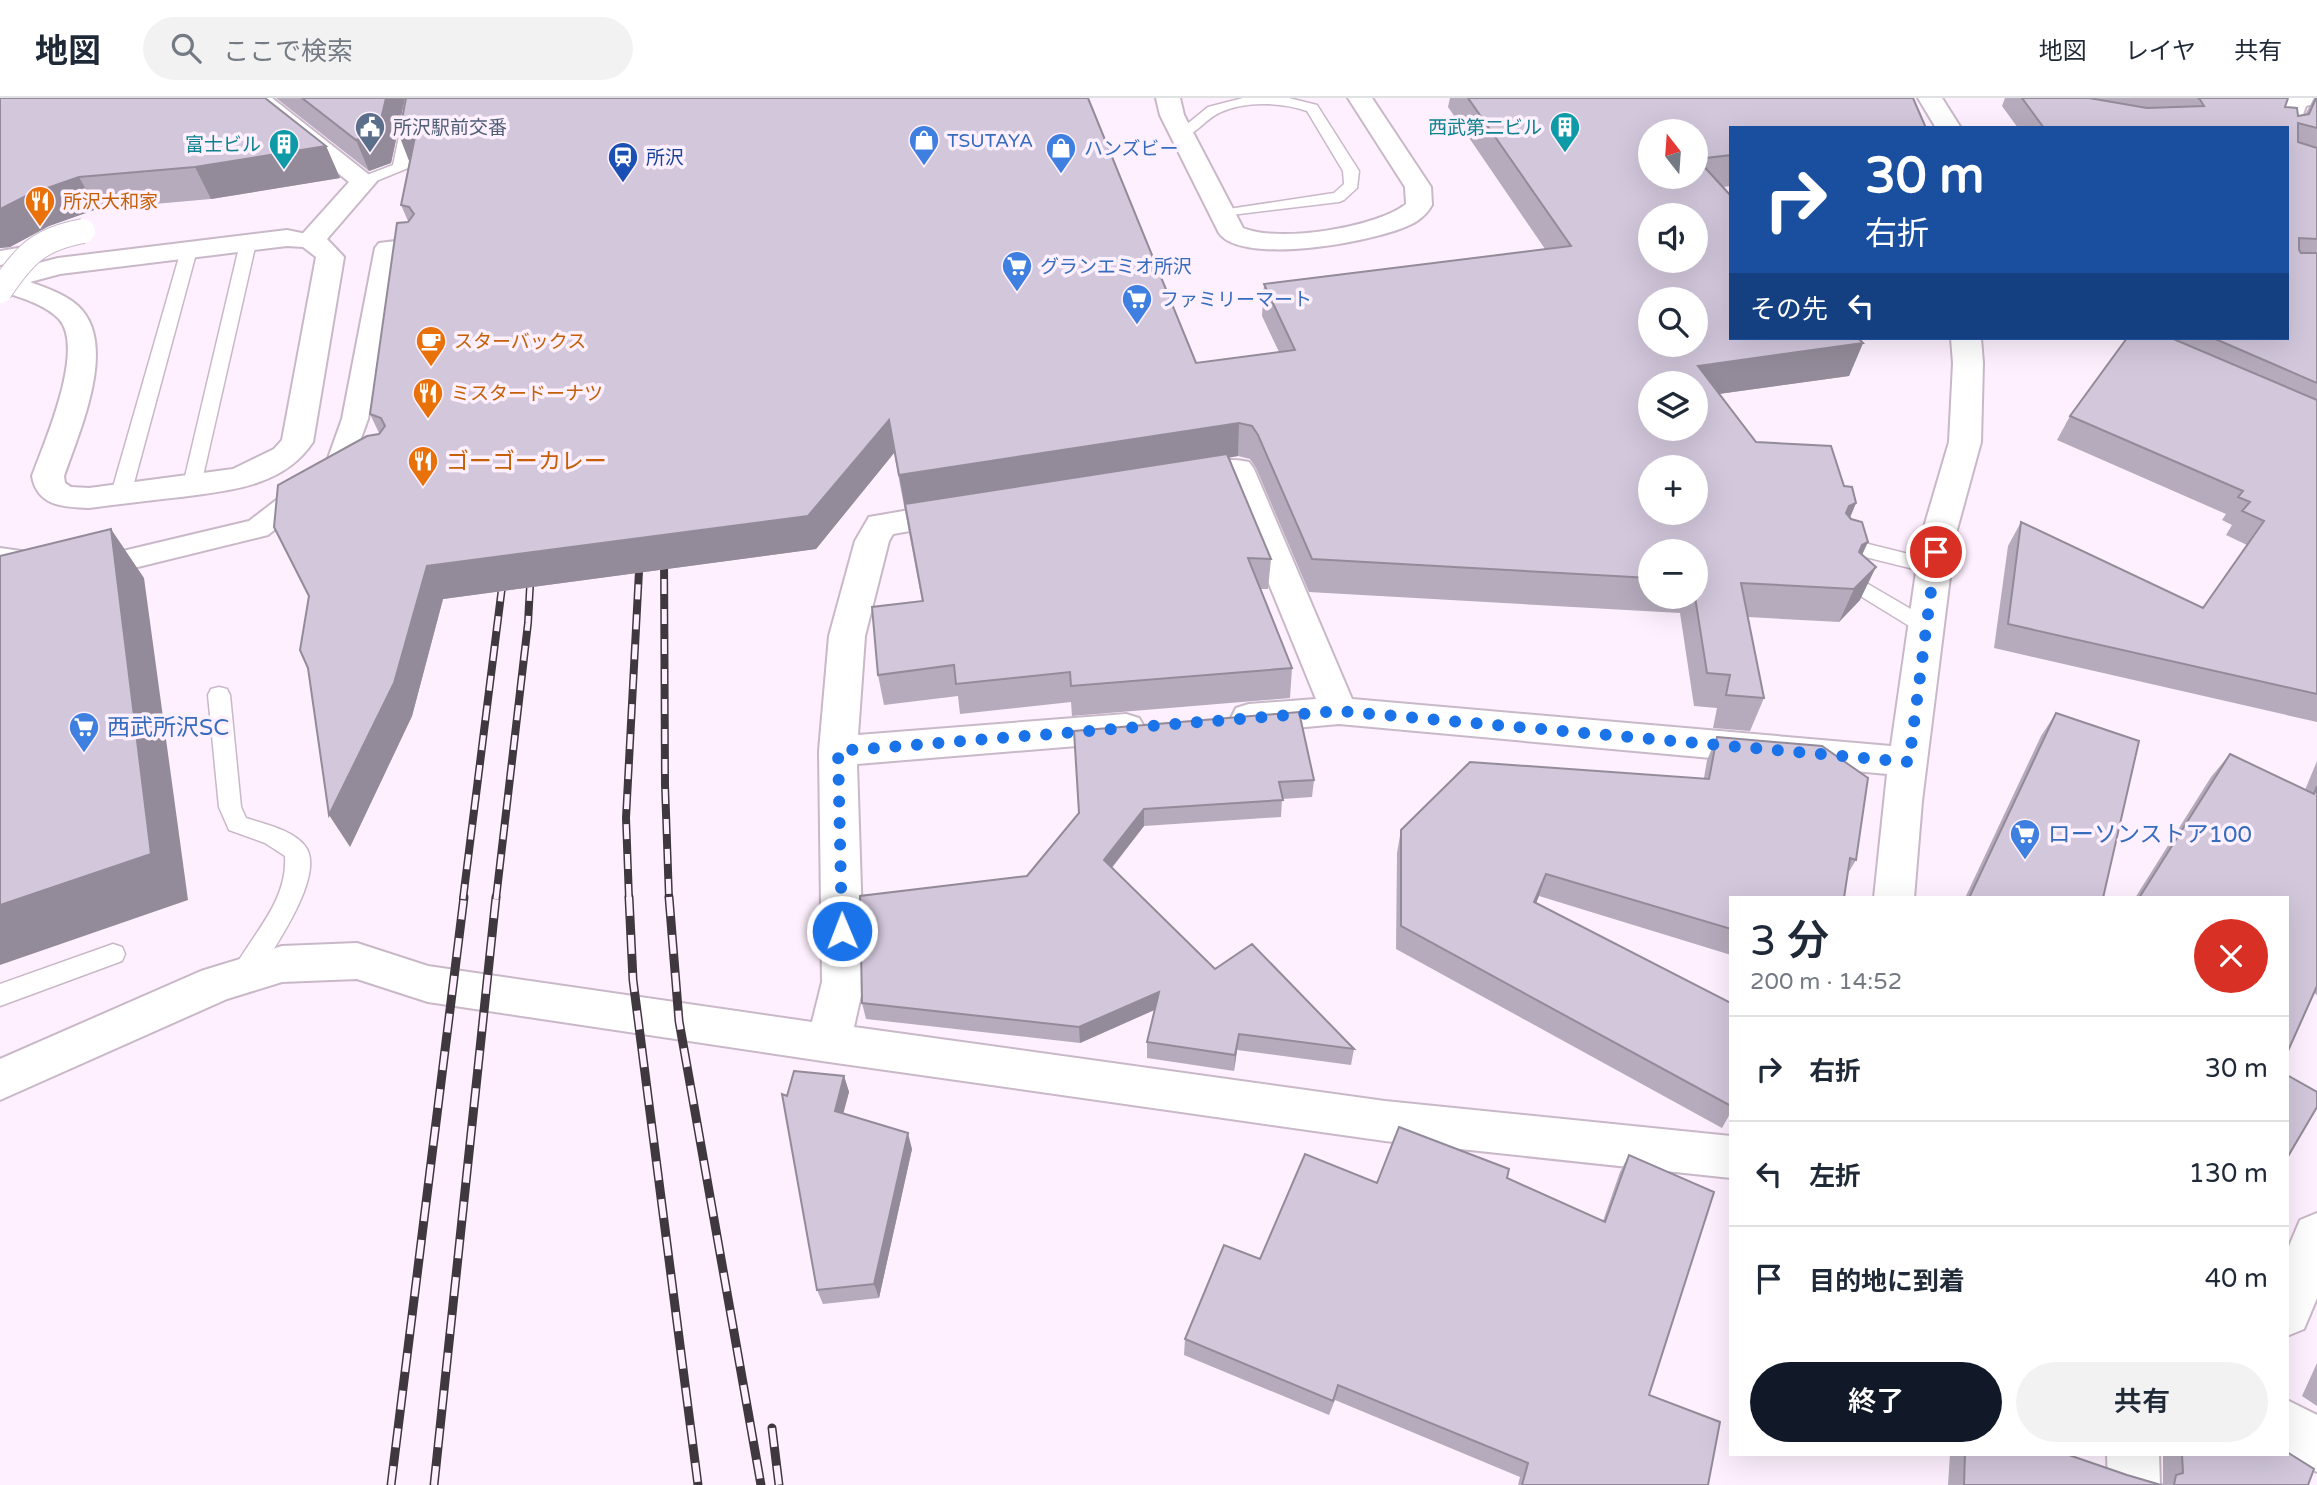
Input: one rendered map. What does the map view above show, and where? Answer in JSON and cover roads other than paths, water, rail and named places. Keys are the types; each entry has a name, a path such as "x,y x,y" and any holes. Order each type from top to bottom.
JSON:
{"street":[{"path":"257,98 364,181 311,240"},
{"path":"1930,98 1948,126"},
{"path":"2288,126 2295,100 2308,98"},
{"path":"1172,100 1182,134 1232,233 1246,240 1267,242 1379,228 1405,217 1417,208 1421,198 1418,187 1359,99"},
{"path":"0,278 24,254 60,234 83,231"},
{"path":"288,238 311,240 323,247 330,257 297,442 285,456 262,470 238,479 89,498 64,497 50,488 48,476 78,380 83,355 81,330 71,315 49,300 0,278 58,267 189,250 288,238"},
{"path":"339,465 355,419 387,248 412,246"},
{"path":"0,278 24,254"},
{"path":"1894,896 1938,537 1965,442 1968,363 1966,340"},
{"path":"26,589 85,570 258,528 339,465 373,460"},
{"path":"1155,482 1238,469 1339,711"},
{"path":"829,1044 843,982 838,751 847,636 872,541 881,524 991,507"},
{"path":"0,558 85,570"},
{"path":"1213,721 1339,711 1909,762"},
{"path":"838,751 1158,726"},
{"path":"0,1080 216,984 282,964 356,961 428,984 829,1044 1385,1121 1729,1157"},
{"path":"2289,1307 2317,1236"},
{"path":"2289,1427 2317,1446"},
{"path":"2133,1456 2134,1485"}],"lane":[{"path":"364,181 400,168 414,98"},
{"path":"1182,134 1214,110 1236,103 1279,99 1302,102 1312,107 1351,171 1352,185 1339,197 1221,214"},
{"path":"192,485 248,243"},
{"path":"121,494 189,250"},
{"path":"1844,545 1934,567"},
{"path":"1856,584 1926,627"},
{"path":"219,695 230,807 237,824 273,837 296,852 298,874 289,902 243,976"},
{"path":"0,995 113,954"}],"railway":[{"path":"664,549 665,785 669,899"},
{"path":"629,899 626,818 640,552"},
{"path":"496,899 528,623 531,568"},
{"path":"463,899 504,571"},
{"path":"391,1485 464,897"},
{"path":"434,1485 496,897"},
{"path":"629,897 633,980 698,1485"},
{"path":"669,897 679,1021 761,1485"},
{"path":"772,1428 779,1485"}],"place":[{"name":"所沢駅前交番","path":"370,154"},
{"name":"西武第二ビル","path":"1565,154"},
{"name":"TSUTAYA","path":"924,167"},
{"name":"富士ビル","path":"284,171"},
{"name":"ハンズビー","path":"1061,175"},
{"name":"所沢","path":"623,184"},
{"name":"所沢大和家","path":"40,228"},
{"name":"グランエミオ所沢","path":"1017,293"},
{"name":"ファミリーマート","path":"1137,326"},
{"name":"スターバックス","path":"431,368"},
{"name":"ミスタードーナツ","path":"428,420"},
{"name":"ゴーゴーカレー","path":"423,488"},
{"name":"西武所沢SC","path":"84,754"},
{"name":"ローソンストア100","path":"2025,861"}]}
